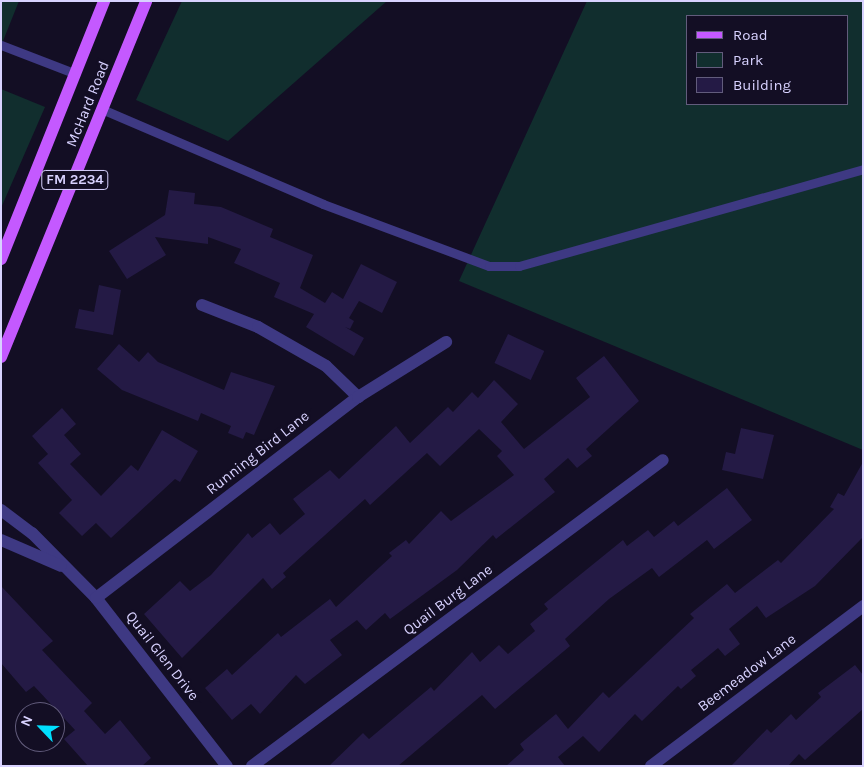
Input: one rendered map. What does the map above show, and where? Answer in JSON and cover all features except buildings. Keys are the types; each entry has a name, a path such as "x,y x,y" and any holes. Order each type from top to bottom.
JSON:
{"main road":[{"name":"McHard Road","path":"1,259 104,1"},
{"name":"McHard Road","path":"1,357 104,110 146,1"}],"street":[{"path":"202,305 258,327 326,366 358,397"},
{"name":"Running Bird Lane","path":"96,598 358,397 446,342"},
{"name":"Quail Burg Lane","path":"252,766 663,460"},
{"name":"Quail Glen Drive","path":"1,510 68,570 96,598 227,766"},
{"name":"Quail Glen Drive","path":"1,540 68,570"},
{"name":"Beemeadow Lane","path":"651,766 863,606"}],"lane":[{"path":"1,45 76,74"},
{"path":"104,110 323,204 489,266 519,266 863,169"}],"green space":[{"path":"1,1 19,1 1,46"},
{"path":"182,1 387,1 228,141 136,100"},
{"path":"587,1 863,1 863,450 459,281"},
{"path":"1,89 45,107 1,208"}]}
